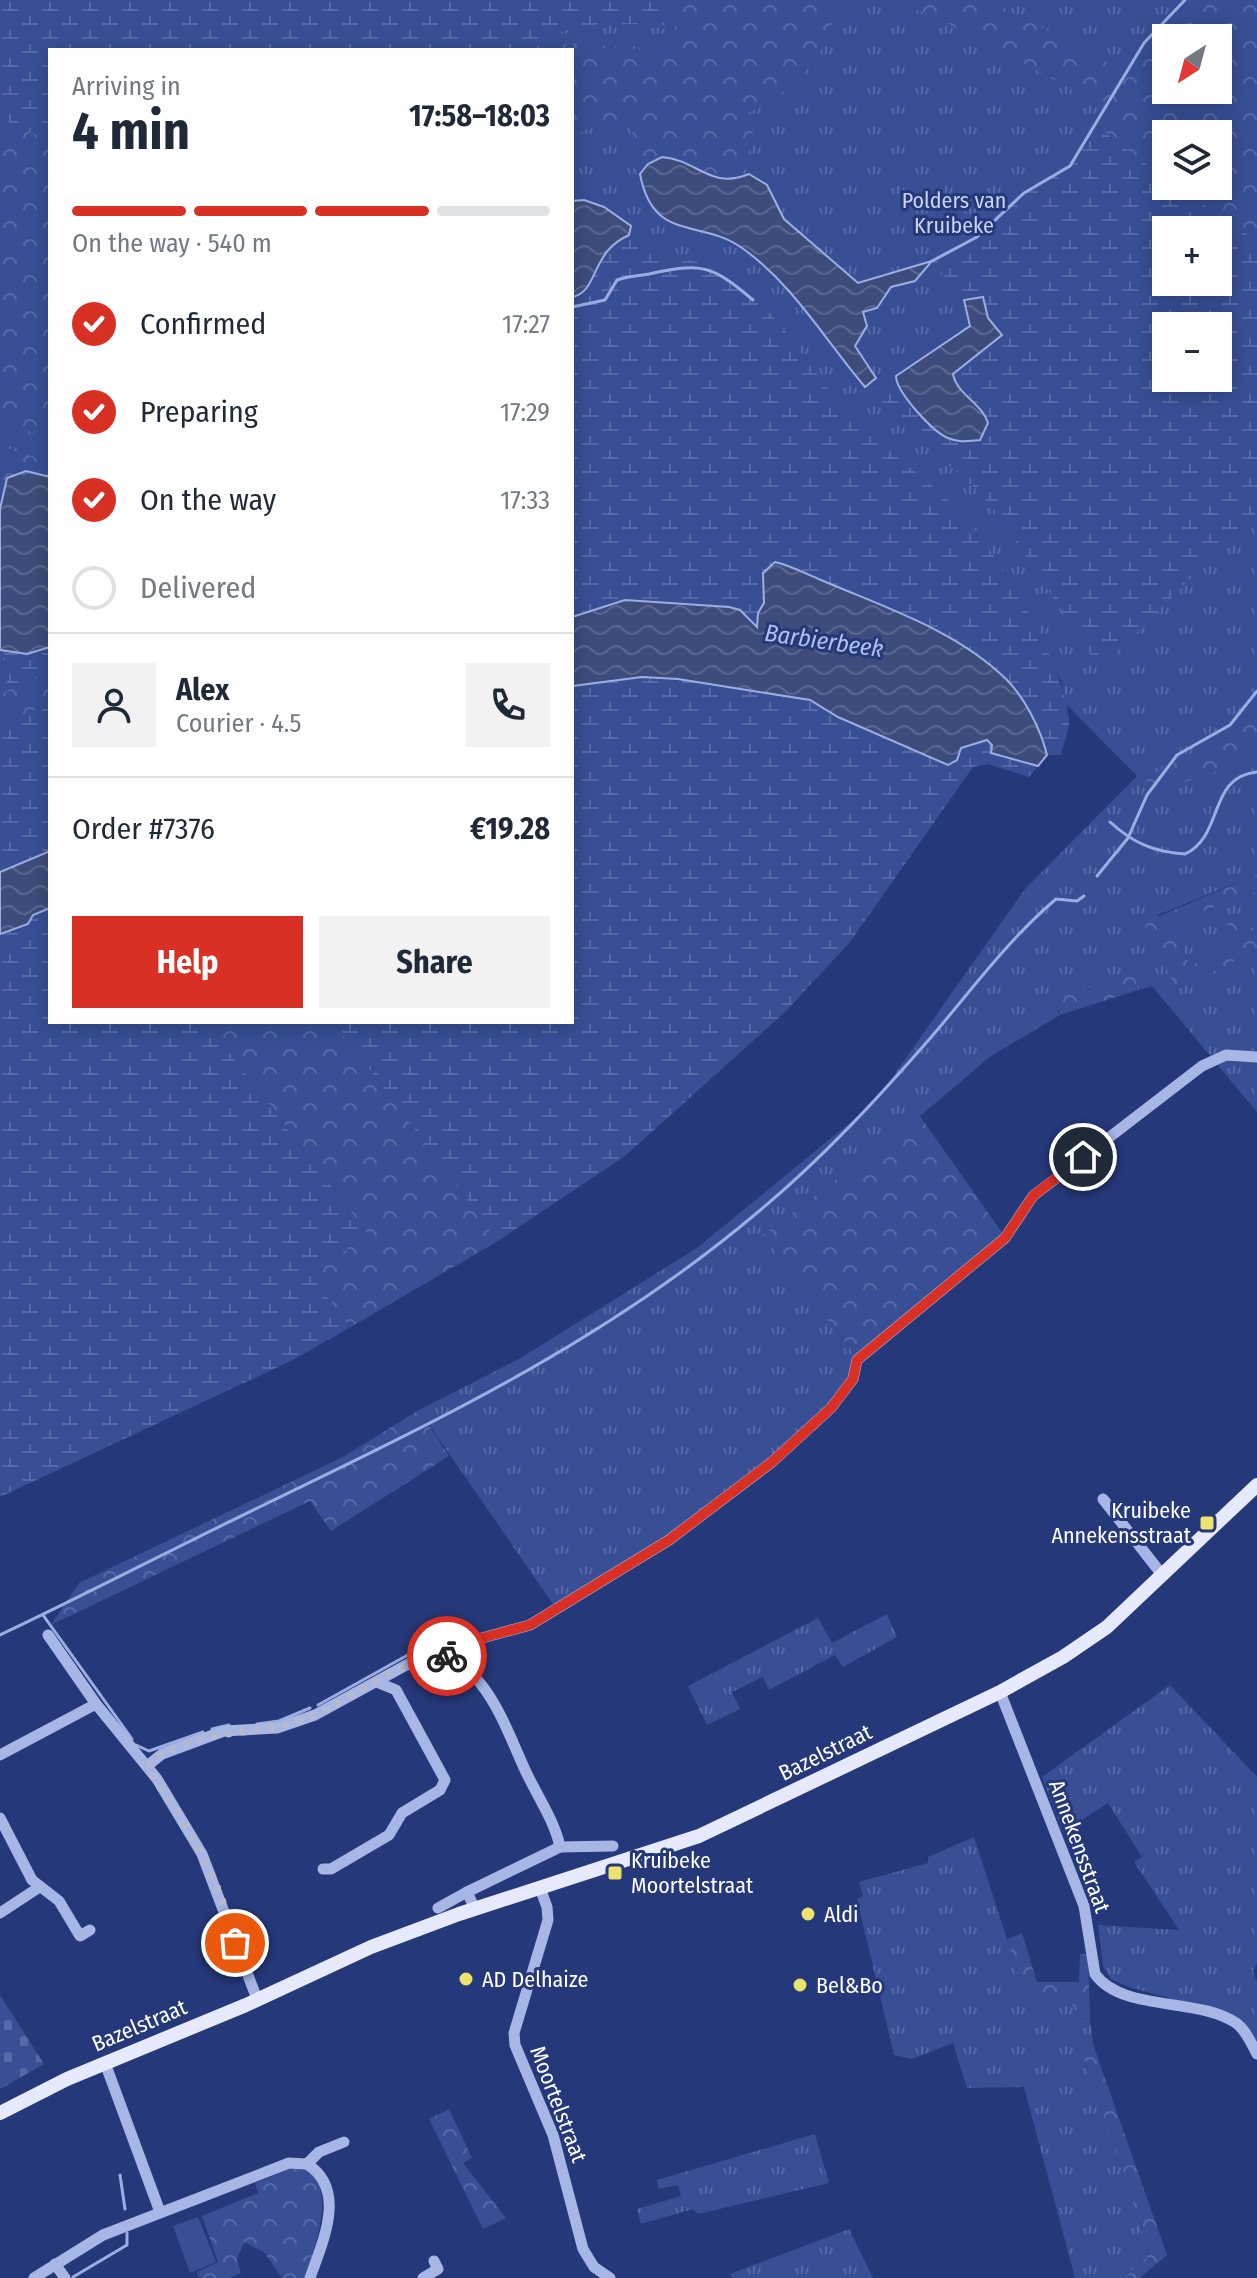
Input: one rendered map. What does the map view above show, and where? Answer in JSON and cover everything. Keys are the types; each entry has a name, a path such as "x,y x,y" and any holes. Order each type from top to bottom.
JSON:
{"main road":[{"name":"Bazelstraat","path":"0,2113 105,2063 371,1947 475,1909 699,1836 1000,1692 1063,1657 1107,1627 1257,1485"}],"street":[{"path":"147,1766 162,1754 224,1731 265,1730 291,1724 379,1683 421,1657 449,1657 471,1641 530,1625 669,1540 772,1462 831,1408 853,1379 857,1360 1005,1238 1033,1196 1202,1066 1226,1055 1257,1057"},
{"path":"1103,1499 1163,1576"},
{"path":"48,1635 96,1704 147,1766 202,1854 257,1999"},
{"path":"449,1657 496,1705 560,1847"},
{"path":"323,1869 331,1869 389,1835 402,1813 440,1790 445,1780 396,1690 379,1683"},
{"name":"Annekensstraat","path":"1000,1692 1084,1906 1095,1974 1101,1983 1118,1992 1219,2015 1237,2024 1257,2054"},
{"path":"0,1755 96,1704"},
{"path":"0,1818 38,1888 59,1901 80,1936 90,1930"},
{"path":"438,1908 560,1847 613,1846"},
{"path":"0,1913 38,1888"},
{"name":"Moortelstraat","path":"540,1888 546,1902 548,1920 514,2033 515,2045 553,2135 583,2249 594,2267 610,2278"},
{"path":"467,1892 475,1909"},
{"path":"105,2063 160,2212"},
{"path":"307,2164 319,2152 344,2142"},
{"path":"34,2278 103,2235 289,2163 307,2164 318,2174 331,2202 330,2218 310,2278"},
{"path":"55,2264 65,2278"},
{"path":"423,2278 439,2265"}],"green space":[{"name":"Polders van Kruibeke","path":"0,0 1257,0 1257,874 1158,915 1177,989 1257,950 1257,1112 1152,986 1138,990 1134,974 1057,1011 1060,1015 991,1056 920,1116 763,1235 859,1360 856,1381 689,1530 555,1607 419,1410 519,1359 697,1248 875,1102 1025,889 1137,776 1065,703 1062,682 1014,589 978,534 956,508 880,445 848,413 574,378 574,48 48,48 48,704 0,727"},
{"path":"0,0 662,0 665,29 637,24 579,25 526,48 48,48 48,140 0,118"},
{"path":"672,0 844,0 816,61 786,90 744,116 755,137 743,165 749,174 728,179 674,158 648,164 640,174 634,173 631,154 633,121 606,119 574,136 574,48 536,48 573,43 659,51 673,35"},
{"path":"885,0 989,0 1126,72 1152,35 1152,104 1232,104 1232,24 1162,24 1185,0 1257,0 1257,241 1232,224 1232,216 1220,216 1196,200 1232,200 1232,120 1152,120 1152,168 1095,125 1104,106 932,15"},
{"path":"0,118 48,140 48,437 0,422 0,190 6,175 0,172"},
{"path":"1095,125 1152,168 1152,200 1196,200 1220,216 1152,216 1152,296 1232,296 1232,224 1257,241 1257,512 1100,669 1000,517 975,488 872,398 883,377 896,376 907,401 944,437 986,414 955,384 953,374 1002,335 988,318 983,298 964,300 932,261 977,237 1024,193 1070,166"},
{"path":"631,226 650,246 714,268 744,287 776,320 859,423 942,495 971,526 1026,607 1055,668 1069,719 1061,755 1047,755 1031,717 1009,681 787,565 763,582 764,603 758,628 750,617 729,607 625,600 574,616 574,296 587,287 607,251 628,235"},
{"path":"0,446 48,461 48,476 26,471 0,508"},
{"path":"48,648 48,671 3,693 11,670 3,652 27,654"},
{"path":"0,650 11,670 4,692 48,671 48,704 0,727"},
{"path":"642,677 678,679 810,700 838,717 948,765 957,760 961,748 987,740 992,745 992,753 1038,766 1029,777 988,764 973,767 850,942 785,1012 625,1156 498,1241 335,1024 574,1024 574,686"},
{"path":"48,704 48,852 0,872 0,727"},
{"path":"1257,713 1257,749 1214,772 1147,795 1144,786 1149,776 1218,740"},
{"path":"1257,874 1257,891 1171,924 1190,966 1234,940 1227,924 1239,919 1250,932 1257,928 1257,950 1177,989 1145,927 1148,921"},
{"path":"1257,891 1257,928 1250,933 1227,924 1234,940 1190,966 1171,924"},
{"path":"48,909 48,1024 208,1024 367,1233 313,1275 349,1328 293,1360 0,1497 0,934 27,924 33,915"},
{"path":"1134,974 1138,990 1060,1015 1055,997"},
{"path":"208,1024 335,1024 498,1241 349,1328 313,1275 367,1233"},
{"path":"920,1116 1008,1241 859,1360 763,1235"},
{"path":"419,1410 449,1456 331,1531 310,1501 51,1625 79,1583 343,1457"},
{"path":"887,1614 897,1637 843,1667 835,1655 769,1690 763,1677 732,1692 740,1709 707,1725 688,1686 818,1618 832,1643"},
{"path":"1170,1685 1257,1777 1257,1963 1253,1971 1257,1982 1257,2042 1235,2016 1129,1987 1111,1979 1103,1966 1098,1925 1179,1930 1134,1862 1142,1857 1108,1803 1063,1832 1042,1777"},
{"path":"974,1837 1025,1995 1071,1991 1075,2019 1090,2018 1093,2044 1084,2058 1150,2254 1124,2278 1075,2278 1024,2087 967,2088 953,2043 912,2059 894,2055 857,1899 863,1896 859,1882 928,1863 928,1857"},
{"path":"1022,1933 1037,1982 1079,1982 1080,1954 1088,1954 1090,2018 1075,2019 1070,1992 1025,1995 1007,1939"},
{"path":"0,1995 44,2064 0,2089"},
{"path":"1093,2044 1167,2255 1140,2278 1124,2278 1150,2254 1084,2058"},
{"path":"449,2109 472,2158 463,2163 506,2218 483,2229 429,2119"},
{"path":"815,2134 829,2183 698,2214 693,2209 641,2224 637,2209 681,2196 678,2185 659,2189 657,2180"},
{"path":"298,2166 311,2172 319,2184 322,2198 318,2233 305,2278 282,2278 264,2252 244,2242 237,2259 241,2273 230,2278 199,2278 197,2272 218,2262 202,2216 258,2193 255,2183"},
{"path":"198,2217 216,2262 190,2273 173,2226"},
{"path":"849,2229 873,2278 732,2278 730,2274"}],"water":[{"path":"662,157 724,179 749,174 767,185 784,219 858,283 932,261 915,281 891,287 877,308 863,312 867,326 855,346 876,378 865,387 793,295 742,248 710,233 680,226 656,210 646,196 640,174 648,164"},
{"path":"584,200 604,207 631,226 629,235 607,251 587,288 574,296 574,201"},
{"path":"983,297 988,318 1002,335 953,374 959,388 981,410 988,423 980,440 956,441 941,434 916,411 902,392 896,376 970,326 964,300"},
{"path":"26,471 48,476 48,648 27,654 0,650 0,509 7,478"},
{"path":"775,562 793,568 918,621 965,647 1013,687 1041,735 1047,755 1038,766 991,753 992,745 987,740 961,748 957,760 948,765 838,717 810,700 678,679 642,677 574,686 574,616 625,600 729,607 740,610 757,627 758,613 764,603 763,573"},
{"path":"48,852 48,909 33,915 28,924 0,934 0,872"}],"waterway":[{"path":"932,261 977,237 1024,193 1070,166 1144,43 1185,0"},
{"name":"Barbierbeek","path":"574,307 605,300 617,280 681,268 705,269 715,273 753,300"},
{"path":"1097,876 1128,838 1147,795 1177,755 1230,725 1257,691"},
{"name":"Barbierbeek","path":"1110,822 1144,845 1185,854 1198,845 1206,834 1230,784 1241,776 1257,772"},
{"path":"0,1635 462,1406 584,1337 643,1299 758,1212 827,1149 892,1081 1039,914 1056,899 1077,901 1084,896"},
{"path":"43,1615 132,1739"},
{"path":"318,1705 415,1651 461,1637"},
{"path":"408,1669 427,1662"},
{"path":"257,1724 279,1721 310,1708"},
{"path":"212,1729 229,1725"},
{"path":"136,1745 149,1751 203,1732"},
{"path":"120,2175 125,2209"},
{"path":"73,2277 127,2245 127,2233"}],"way so far":[{"path":"235,1943 221,1897 202,1854 147,1766 162,1754 224,1731 265,1730 291,1724 379,1683 421,1657 447,1656"}],"place":[{"name":"Kruibeke Annekensstraat","path":"1207,1523"},
{"name":"Kruibeke Moortelstraat","path":"615,1873"},
{"name":"Aldi","path":"808,1914"},
{"name":"AD Delhaize","path":"466,1979"},
{"name":"Bel&Bo","path":"800,1985"}],"route":[{"path":"447,1656 463,1644 514,1632 546,1616 669,1540 772,1462 831,1408 853,1379 857,1360 1005,1238 1018,1214 1033,1196 1083,1157"}]}
